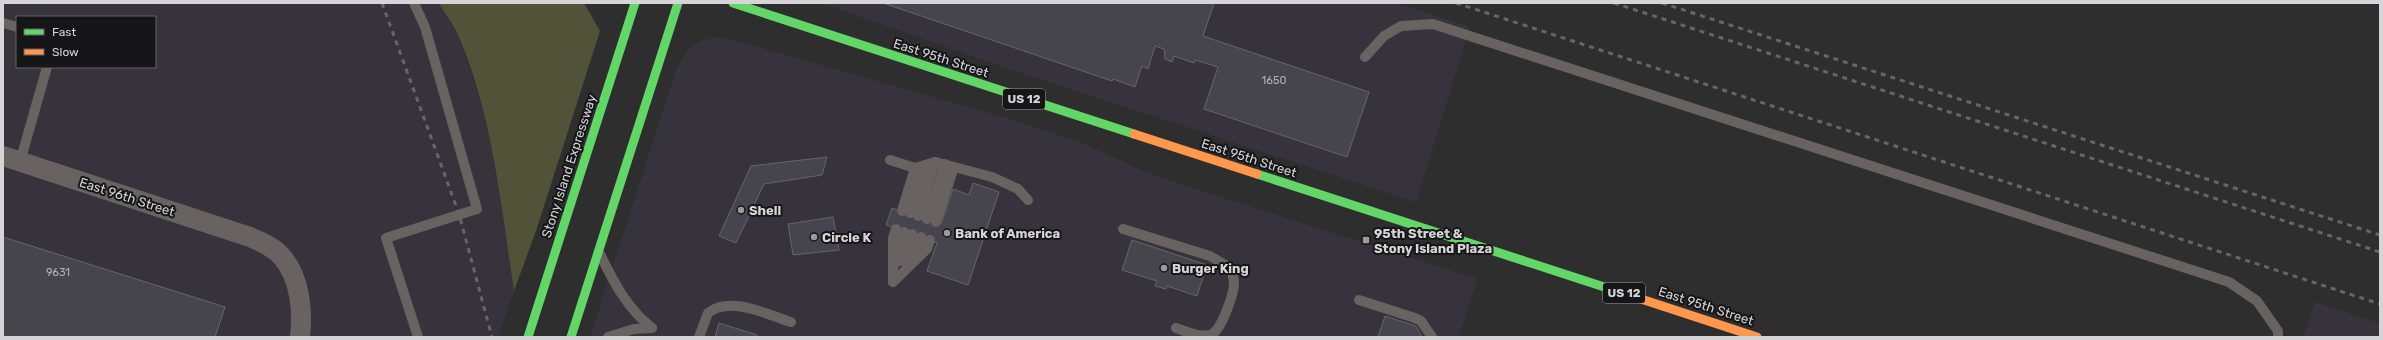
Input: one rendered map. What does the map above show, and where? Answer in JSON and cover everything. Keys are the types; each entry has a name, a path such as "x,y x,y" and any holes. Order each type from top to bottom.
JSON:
{"main road":[{"name":"Stony Island Expressway","path":"528,337 635,3"},
{"path":"571,337 678,3"},
{"name":"East 95th Street","path":"733,3 1757,337"}],"street":[{"name":"East 96th Street","path":"11,159 250,237 270,247 282,257 291,273 298,294 302,322 300,337"}],"lane":[{"path":"414,3 425,27 477,209 386,238 418,337"},
{"path":"3,23 16,27"},
{"path":"1365,57 1384,36 1401,26 1433,24 2229,282 2257,301 2278,332 2278,337"},
{"path":"11,159 47,68"},
{"path":"890,160 920,166 945,164 1008,183 1018,189 1028,200"},
{"path":"918,217 945,164"},
{"path":"918,217 945,164"},
{"path":"918,217 920,166"},
{"path":"1123,229 1210,256 1230,268 1234,285 1223,319 1218,329 1212,334 1205,335 1176,328"},
{"path":"912,234 917,248 893,282 892,238 912,234"},
{"path":"598,250 616,287 638,316 652,328 634,329 608,337"},
{"path":"1359,300 1421,321 1432,337"},
{"path":"699,337 708,312 721,305 739,306 791,322"}],"shaded area":[{"path":"3,3 439,3 459,36 480,100 495,159 514,291 498,337 3,337"},
{"path":"821,3 1396,3 1470,27 1416,202 1006,68"},
{"path":"716,37 744,43 1010,119 1080,142 1146,172 1180,184 1477,279 1459,337 590,337 676,70 690,47 700,41"},
{"path":"2315,302 2380,323 2380,337 2303,337"}],"green space":[{"path":"439,3 584,3 600,31 537,228 514,291 500,194 488,130 480,99 471,68 459,37"}],"building":[{"path":"883,3 1214,3 1203,36 1369,92 1347,157 1204,109 1218,67 1195,60 1194,63 1174,56 1172,62 1165,59 1164,49 1155,46 1148,69 1142,66 1135,87 1113,79 1112,81"},
{"name":"Shell","path":"827,157 822,175 764,184 736,243 719,236 751,166"},
{"name":"Bank of America","path":"973,183 999,192 968,285 927,271 937,243 886,225 892,208 941,224 953,189 969,195"},
{"name":"Circle K","path":"833,217 839,250 793,255 788,224"},
{"path":"3,237 225,307 215,337 3,337"},
{"name":"Burger King","path":"1132,240 1207,265 1197,296 1167,286 1166,289 1155,286 1157,281 1122,270"},
{"path":"1385,316 1416,326 1422,337 1378,337"},
{"path":"719,323 757,335 757,337 715,337"}],"railway":[{"path":"382,3 459,214 492,337"},
{"path":"1456,3 2380,304"},
{"path":"1614,3 2380,252"},
{"path":"1662,3 2380,235"}],"traffic: fast":[{"path":"528,337 635,3"},
{"path":"571,337 678,3"},
{"path":"733,3 1134,134"},
{"path":"1257,174 1635,297"}],"traffic: slow":[{"path":"1134,134 1257,174"},
{"path":"1635,297 1757,337"}],"place":[{"name":"Shell","path":"741,210"},
{"name":"Bank of America","path":"947,233"},
{"name":"Circle K","path":"814,237"},
{"name":"95th Street & Stony Island Plaza","path":"1366,240"},
{"name":"Burger King","path":"1164,268"}]}
